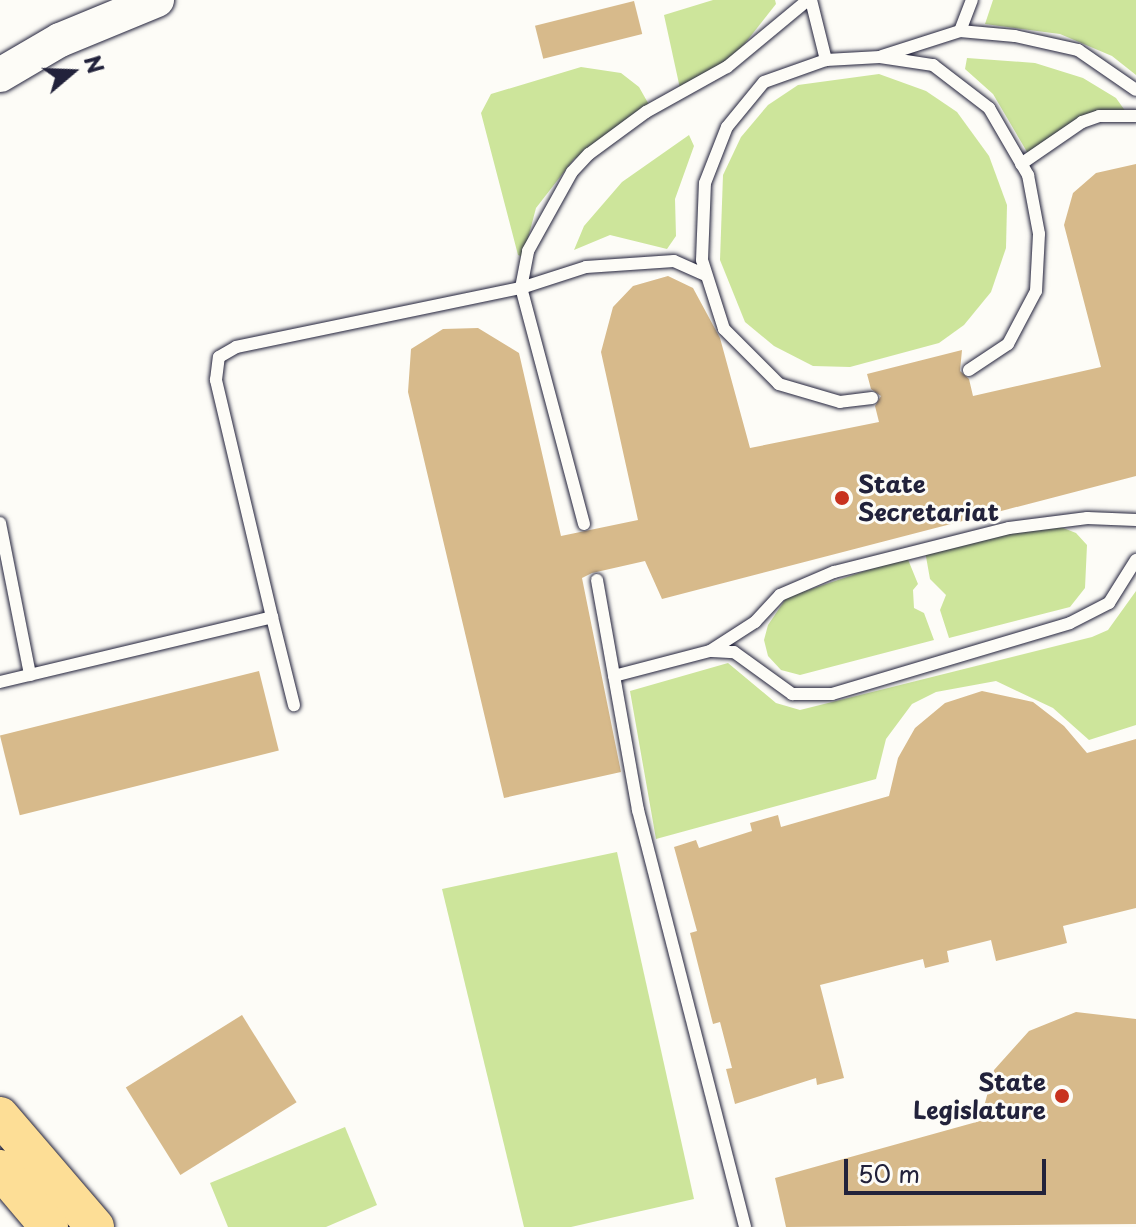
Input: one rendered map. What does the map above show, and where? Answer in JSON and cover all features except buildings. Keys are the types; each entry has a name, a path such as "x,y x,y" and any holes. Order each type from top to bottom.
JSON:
{"main road":[{"path":"0,1116 95,1227"},
{"path":"0,1169 49,1227"}],"street":[{"path":"0,75 60,40 157,0"}],"lane":[{"path":"584,524 521,288 538,231 572,172 589,154 646,112 727,67 809,0 826,60"},
{"path":"960,31 972,0"},
{"path":"880,57 960,31 1046,41 1078,50 1136,90"},
{"path":"872,398 840,402 779,384 724,329 702,260 705,183 727,127 764,82 826,60 880,57 933,65 989,108 1021,164 1039,234 1036,291 1008,344 969,370"},
{"path":"1021,164 1082,122 1099,116 1136,116"},
{"path":"294,705 226,434 216,380 219,357 236,347 521,288 586,267 626,260 674,261 706,275"},
{"path":"710,651 755,622 780,595 834,572 1009,528 1087,518 1136,520"},
{"path":"0,523 30,675"},
{"path":"614,676 710,651 734,652 792,694 832,694 1070,623 1109,603 1136,560"},
{"path":"597,580 638,810 745,1227"},
{"path":"0,682 272,617"}],"green space":[{"path":"713,0 775,0 776,4 731,61 681,93 664,15"},
{"path":"993,0 1136,0 1136,75 1112,56 1060,34 985,24"},
{"path":"967,58 1035,63 1083,78 1116,98 1126,112 1078,124 1030,157 993,94 965,69"},
{"path":"581,67 621,73 639,87 652,110 574,159 536,208 523,257 518,255 481,113 491,94"},
{"path":"879,74 926,91 957,112 989,156 1007,205 1006,248 991,292 964,325 939,343 850,367 813,366 774,346 745,322 720,260 723,175 741,137 768,105 798,85"},
{"path":"689,135 694,146 675,199 676,236 667,249 610,235 574,250 584,226 622,182"},
{"path":"1053,524 1076,533 1087,545 1085,588 1070,607 949,638 940,610 946,595 930,579 925,551"},
{"path":"907,557 918,584 913,590 914,608 924,613 934,640 800,675 781,670 768,656 764,640 768,625 787,597"},
{"path":"1136,591 1136,725 1089,740 1053,708 996,681 936,692 912,704 886,739 876,779 656,839 630,691 728,663 776,703 800,710 1092,637 1108,630"},
{"path":"617,852 694,1199 571,1227 524,1227 442,889"},
{"path":"345,1127 377,1205 326,1227 228,1227 210,1183"}],"place":[{"name":"State Secretariat","path":"842,498"},
{"name":"State Legislature","path":"1062,1096"}]}
